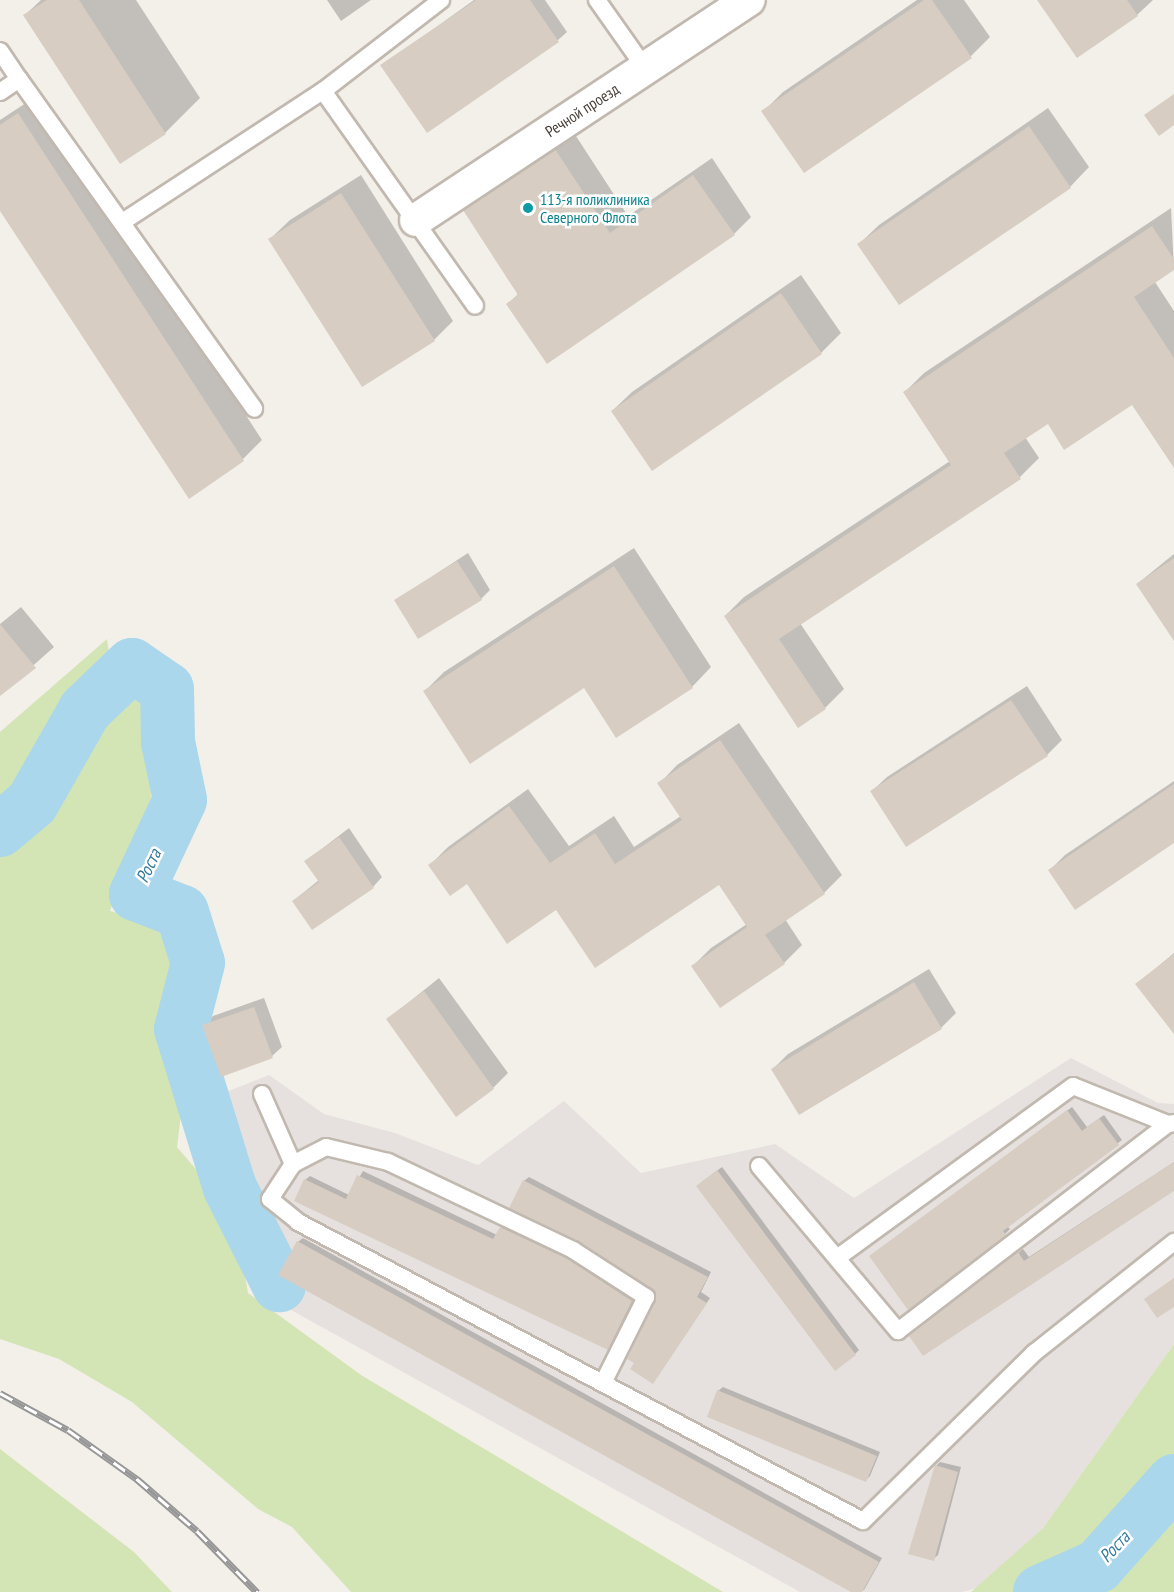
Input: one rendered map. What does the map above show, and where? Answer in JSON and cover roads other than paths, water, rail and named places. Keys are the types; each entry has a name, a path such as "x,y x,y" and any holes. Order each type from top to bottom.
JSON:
{"street":[{"name":"Речной проезд","path":"416,220 749,0"}],"lane":[{"path":"124,221 323,91 441,0"},
{"path":"597,0 645,68"},
{"path":"0,51 124,221 254,409"},
{"path":"0,92 19,79"},
{"path":"323,91 475,306"},
{"path":"837,1258 1073,1086 1171,1124"},
{"path":"262,1094 293,1164"},
{"path":"759,1166 898,1331 1171,1124"},
{"path":"603,1383 646,1297 573,1250 388,1162 326,1147 293,1164 270,1199 298,1222 863,1521 1034,1353 1174,1242"}],"waterway":[{"name":"Роста","path":"0,830 32,803 85,710 132,665 167,689 168,742 180,800 136,894 182,912 198,963 181,1029 230,1188 279,1285"},
{"name":"Роста","path":"1040,1592 1098,1566 1174,1481"}],"railway":[{"path":"0,1393 68,1430 137,1479 197,1531 257,1592"}],"place":[{"name":"113-я поликлиника Северного Флота","path":"528,208"}]}
